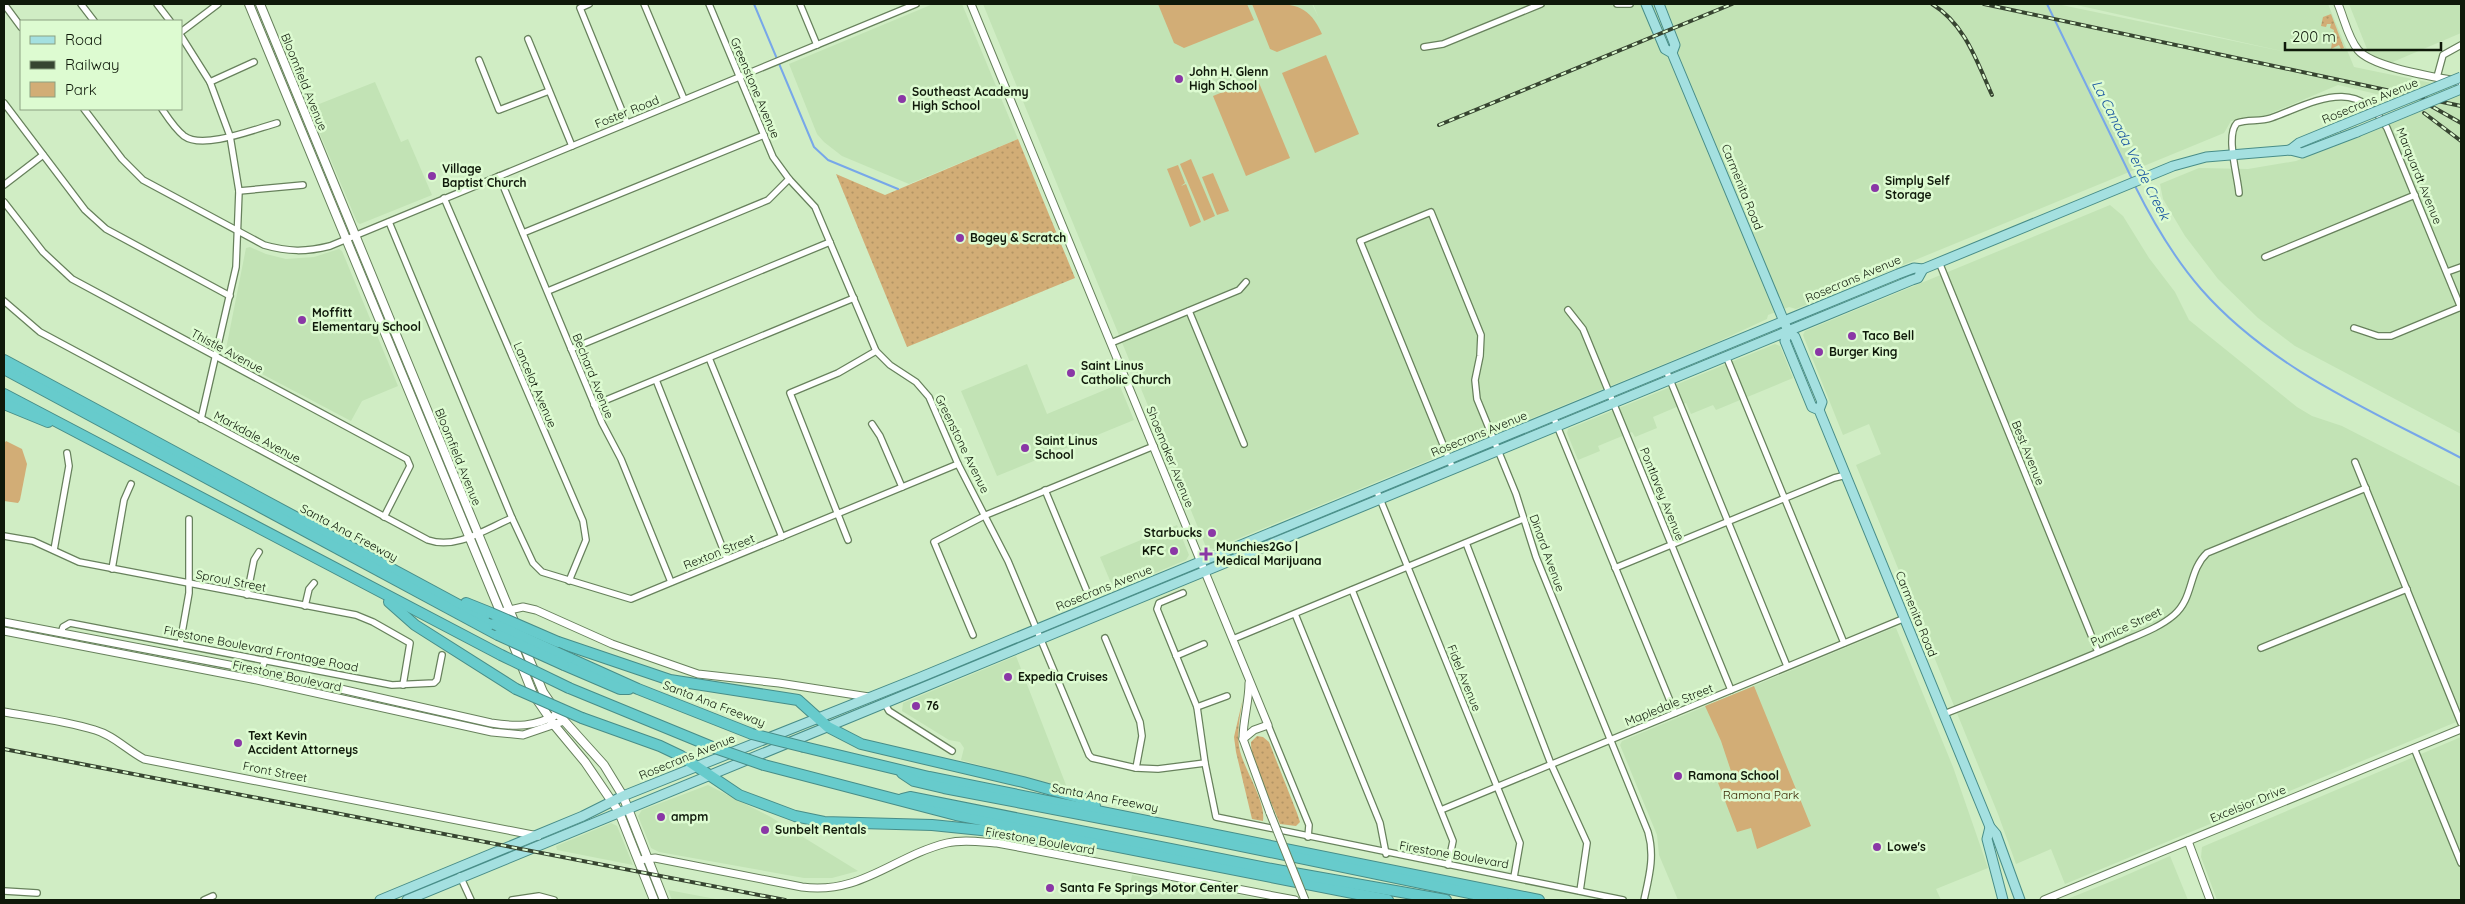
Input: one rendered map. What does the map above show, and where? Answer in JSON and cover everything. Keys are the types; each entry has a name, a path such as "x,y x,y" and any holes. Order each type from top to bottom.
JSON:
{"highway":[{"name":"Santa Ana Freeway","path":"4,360 416,583 567,661 752,734 897,769 1539,900"},
{"path":"4,369 498,635 567,661"},
{"path":"4,394 501,655 569,688 715,748 764,765 964,817 1388,900"},
{"path":"4,404 106,446"},
{"path":"416,583 500,611 558,642 670,680 798,700 828,727 861,744 1023,782 1084,799 1105,811"},
{"path":"377,591 415,625 516,689 582,718 660,746 755,802 795,816 824,822 932,826 991,831 1088,849 1152,854"},
{"path":"897,769 914,780 944,788 1172,832 1503,900"},
{"path":"896,800 910,797 1278,870 1446,900"}],"main road":[{"name":"Bloomfield Avenue","path":"249,4 355,236 477,533 500,611 558,714 604,765 623,796 664,900"},
{"name":"Bloomfield Avenue","path":"260,4 323,182 533,694 555,726 585,762 619,812 654,900"},
{"name":"Carmenita Road","path":"1646,4 1665,49 1672,53 1788,331 1795,337 1822,402 1820,410 1990,827 1996,834 2020,900"},
{"name":"Carmenita Road","path":"1658,4 1676,45 1672,53"},
{"name":"Rosecrans Avenue","path":"2290,150 2299,143 2461,77"},
{"name":"Rosecrans Avenue","path":"380,900 538,835 623,796 938,670 1898,274 1914,268 1923,269 2194,159 2290,150 2302,153 2461,89"},
{"path":"323,182 331,180"},
{"name":"Rosecrans Avenue","path":"407,900 1918,278 1923,269"},
{"path":"1898,274 1902,284"},
{"path":"368,294 377,291"},
{"path":"1276,531 1278,541"},
{"path":"986,650 990,660"},
{"path":"963,659 968,669"},
{"path":"938,670 942,680"},
{"name":"Carmenita Road","path":"1990,827 1987,839 2003,900"}],"street":[{"path":"4,4 20,26"},
{"path":"81,4 93,20"},
{"path":"157,4 169,20"},
{"path":"182,33 218,4"},
{"path":"589,4 580,8 627,123"},
{"path":"644,4 684,99"},
{"name":"Greenstone Avenue","path":"709,4 773,157 789,179 815,207 876,351 890,365 924,389 958,464 986,516 1038,628 1089,755 1092,758 1136,768"},
{"path":"800,4 817,45"},
{"name":"Foster Road","path":"85,110 122,159 143,180 264,245 284,251 300,252 330,246 355,236 916,4"},
{"name":"Shoemaker Avenue","path":"971,4 1249,677 1309,826 1308,836"},
{"path":"1424,47 1443,44 1541,4"},
{"path":"1618,4 1630,4"},
{"path":"2338,4 2356,47 2363,55 2374,62 2461,82"},
{"path":"182,36 210,82 230,136 239,191 239,232 236,267 201,419"},
{"path":"528,39 572,146"},
{"path":"2437,77 2443,55 2461,45"},
{"path":"479,60 499,110 549,91"},
{"path":"210,82 254,62"},
{"name":"Marquardt Avenue","path":"2239,193 2233,155 2232,132 2234,126 2239,122 2270,118 2328,98 2356,98 2369,105 2384,122 2461,308"},
{"path":"4,103 85,210 106,229 230,296"},
{"path":"163,110 176,127 190,139 209,141 278,123"},
{"path":"523,233 764,135"},
{"path":"4,186 43,155"},
{"name":"Bechard Avenue","path":"499,176 594,405 621,459 671,582"},
{"path":"548,291 768,200 789,179"},
{"path":"239,191 303,185"},
{"path":"2265,257 2415,195"},
{"name":"Lancelot Avenue","path":"444,198 583,521 586,540 569,581"},
{"name":"Thistle Avenue","path":"4,202 43,252 72,279 407,459 410,466 384,516"},
{"name":"Dinard Avenue","path":"1449,459 1360,241 1431,212 1480,329 1481,345 1475,380 1476,394 1516,494 1540,565 1651,841 1651,868 1644,900"},
{"name":"Rexton Street","path":"388,222 512,518 533,563 542,572 631,599 958,464"},
{"path":"571,348 830,242"},
{"name":"Best Avenue","path":"1939,262 2098,652"},
{"path":"2447,272 2461,266"},
{"path":"1111,343 1239,290 1246,282"},
{"path":"594,405 854,298"},
{"name":"Markdale Avenue","path":"4,301 40,332 435,542 454,542 512,518"},
{"path":"2354,328 2378,336 2387,336 2461,308"},
{"name":"Pontlavey Avenue","path":"1568,310 1583,329 1731,690"},
{"path":"1189,311 1244,444"},
{"path":"848,540 790,393 838,373 876,351"},
{"path":"1726,356 1844,643"},
{"path":"709,358 782,537"},
{"path":"1666,370 1788,666"},
{"path":"656,380 727,559"},
{"path":"1553,416 1675,713"},
{"path":"872,424 880,436 902,487"},
{"path":"973,635 934,542 1045,490 1154,446"},
{"path":"54,550 69,466 67,453"},
{"path":"1449,459 1453,469"},
{"path":"2355,462 2461,723"},
{"path":"1615,568 1784,498 1846,475"},
{"path":"112,569 124,500 131,484"},
{"name":"Pumice Street","path":"1944,714 2098,652 2163,623 2175,615 2189,594 2199,560 2212,550 2366,488"},
{"name":"Fidel Avenue","path":"1376,489 1520,843 1514,877"},
{"path":"1045,490 1086,589"},
{"path":"180,644 189,583 189,519"},
{"path":"1233,639 1523,519"},
{"name":"Sproul Street","path":"4,536 33,542 79,562 356,616 373,622 410,643 403,685"},
{"path":"1466,543 1552,764 1587,843 1580,891"},
{"path":"246,595 254,560 259,552"},
{"path":"305,606 309,589 314,583"},
{"path":"2261,648 2407,589"},
{"path":"1352,590 1453,842 1448,865"},
{"path":"1105,638 1140,722 1142,736 1136,768 1171,768 1205,762 1197,707 1157,606 1183,593"},
{"path":"500,611 523,607 536,610 612,644 698,674 779,683 869,697"},
{"path":"1295,614 1380,822 1386,854"},
{"name":"Mapledale Street","path":"1440,810 1905,618"},
{"name":"Firestone Boulevard","path":"4,622 261,671 491,723 520,727 550,719 558,714"},
{"name":"Firestone Boulevard Frontage Road","path":"61,633 63,627 70,623 392,685 434,683 437,680 442,655"},
{"name":"Firestone Boulevard","path":"4,631 252,680 502,734 523,735 555,726 564,721"},
{"path":"1176,656 1204,644"},
{"path":"252,680 261,671 265,660"},
{"path":"1249,677 1249,700 1243,739 1305,900"},
{"path":"1197,707 1227,696"},
{"path":"885,704 889,711 952,751"},
{"name":"Front Street","path":"4,712 95,730 116,740 131,752 144,759 538,835"},
{"path":"1243,739 1254,730 1268,724"},
{"name":"Excelsior Drive","path":"2044,900 2461,729"},
{"path":"2414,748 2461,863"},
{"name":"Firestone Boulevard","path":"1205,762 1216,817 1222,820 1623,900"},
{"path":"538,835 542,845"},
{"path":"2188,841 2210,900"},
{"name":"Firestone Boulevard","path":"639,860 648,859 802,887 825,889 860,882 929,848 949,842 988,842 1296,900"},
{"path":"458,869 471,900"},
{"path":"4,891 37,893"},
{"path":"204,900 213,896"},
{"path":"512,900 539,896 554,900"}],"shaded area":[{"name":"Southeast Academy High School","path":"933,4 962,4 1018,139 909,184 842,156 824,142 817,134 789,64"},
{"path":"983,4 1312,4 1318,16 1313,4 2057,4 2286,52 2072,4 2328,4 2354,67 2461,89 2461,434 2295,346 2258,318 2218,279 2185,236 2163,199 2160,184 2199,168 2248,169 2296,161 2432,107 2338,85 2262,117 2231,121 2224,133 1796,309 1789,307 1768,315 1767,319 1715,343 1213,549 1206,547"},
{"path":"2349,4 2461,4 2461,33 2388,64 2371,59"},
{"path":"375,82 401,142 408,139 432,195 360,224 357,222 309,108"},
{"path":"2110,205 2123,216 2149,258 2175,292 2189,320 2297,407 2312,416 2342,426 2461,487 2461,720 2065,884 2051,849 2016,864 1998,814 1856,465 1881,454 1869,424 1843,435 1803,335 1805,331"},
{"name":"Moffitt Elementary School","path":"250,247 266,254 286,259 314,257 339,249 342,251 398,386 362,401 351,421 228,356 226,349 246,248"},
{"path":"1775,344 1780,346 1793,378 1716,410 1713,405 1691,414 1686,403 1653,417 1657,428 1635,437 1632,432 1598,446 1600,451 1578,460 1567,433 1568,429"},
{"name":"Saint Linus School","path":"1027,364 1047,414 1119,384 1134,420 997,476 961,391"},
{"path":"1177,525 1189,555 1186,560 1114,590 1100,557"},
{"path":"1896,628 1953,767 1988,868 1936,889 1941,900 1678,900 1659,855 1657,835 1620,745 1622,741"},
{"path":"1016,656 1066,789 961,760 964,748 960,742 949,740 902,711 903,703"},
{"path":"2461,737 2461,900 2217,900 2201,857 2202,847"},
{"path":"708,785 769,816 858,871 832,878 804,878 659,852 651,848 638,816 642,810"},
{"path":"611,823 617,826 633,865 557,850 556,846"},
{"path":"2170,856 2188,900 2065,900 2122,877"},
{"path":"1132,875 1230,893 1263,900 1127,900"},
{"path":"668,890 721,900 672,900"}],"green space":[{"path":"1158,4 1247,4 1254,20 1184,48 1174,43"},
{"path":"1252,4 1295,6 1310,15 1322,34 1277,52 1270,49"},
{"path":"2331,14 2344,48 2341,49 2339,45 2331,49 2334,30 2330,28 2331,24 2327,24 2326,27 2321,26 2323,17"},
{"path":"1326,55 1359,134 1315,153 1282,73"},
{"path":"1257,78 1290,158 1246,176 1213,96"},
{"path":"1018,139 1075,278 907,347 836,174 885,195"},
{"path":"1191,159 1215,216 1204,221 1180,164"},
{"path":"1178,165 1185,183 1181,186 1186,184 1201,222 1190,227 1167,169"},
{"path":"1213,173 1229,211 1217,215 1202,177"},
{"path":"6,441 22,449 27,464 18,503 4,501 4,444"},
{"name":"Ramona Park","path":"1754,686 1811,826 1757,849 1751,828 1737,832 1717,780 1732,774 1721,741 1705,706"},
{"path":"1243,698 1238,738 1240,751 1261,804 1263,821 1252,819 1236,752 1234,737"},
{"path":"1257,736 1263,737 1269,742 1300,822 1296,826 1280,824 1262,783 1254,760 1251,742"}],"waterway":[{"path":"754,4 814,147 828,160 898,189"},
{"name":"La Canada Verde Creek","path":"2047,4 2132,179"},
{"name":"La Canada Verde Creek","path":"2135,186 2149,213 2182,265 2201,289 2228,317 2290,365 2323,385 2461,458"}],"railway":[{"path":"1439,125 1732,4"},
{"path":"1932,4 1943,12 1962,33 1992,95"},
{"path":"1984,4 2461,106"},
{"path":"2424,102 2461,123"},
{"path":"2424,113 2461,141"},
{"path":"4,749 785,900"}],"place":[{"name":"John H. Glenn High School","path":"1179,79"},
{"name":"Southeast Academy High School","path":"902,99"},
{"name":"Village Baptist Church","path":"432,176"},
{"name":"Simply Self Storage","path":"1875,188"},
{"name":"Bogey & Scratch","path":"960,238"},
{"name":"Moffitt Elementary School","path":"302,320"},
{"name":"Taco Bell","path":"1852,336"},
{"name":"Burger King","path":"1819,352"},
{"name":"Saint Linus Catholic Church","path":"1071,373"},
{"name":"Saint Linus School","path":"1025,448"},
{"name":"Starbucks","path":"1212,533"},
{"name":"KFC","path":"1174,551"},
{"name":"Munchies2Go | Medical Marijuana","path":"1206,554"},
{"name":"Expedia Cruises","path":"1008,677"},
{"name":"76","path":"916,706"},
{"name":"Text Kevin Accident Attorneys","path":"238,743"},
{"name":"Ramona School","path":"1678,776"},
{"name":"ampm","path":"661,817"},
{"name":"Sunbelt Rentals","path":"765,830"},
{"name":"Lowe's","path":"1877,847"},
{"name":"Santa Fe Springs Motor Center","path":"1050,888"}]}
